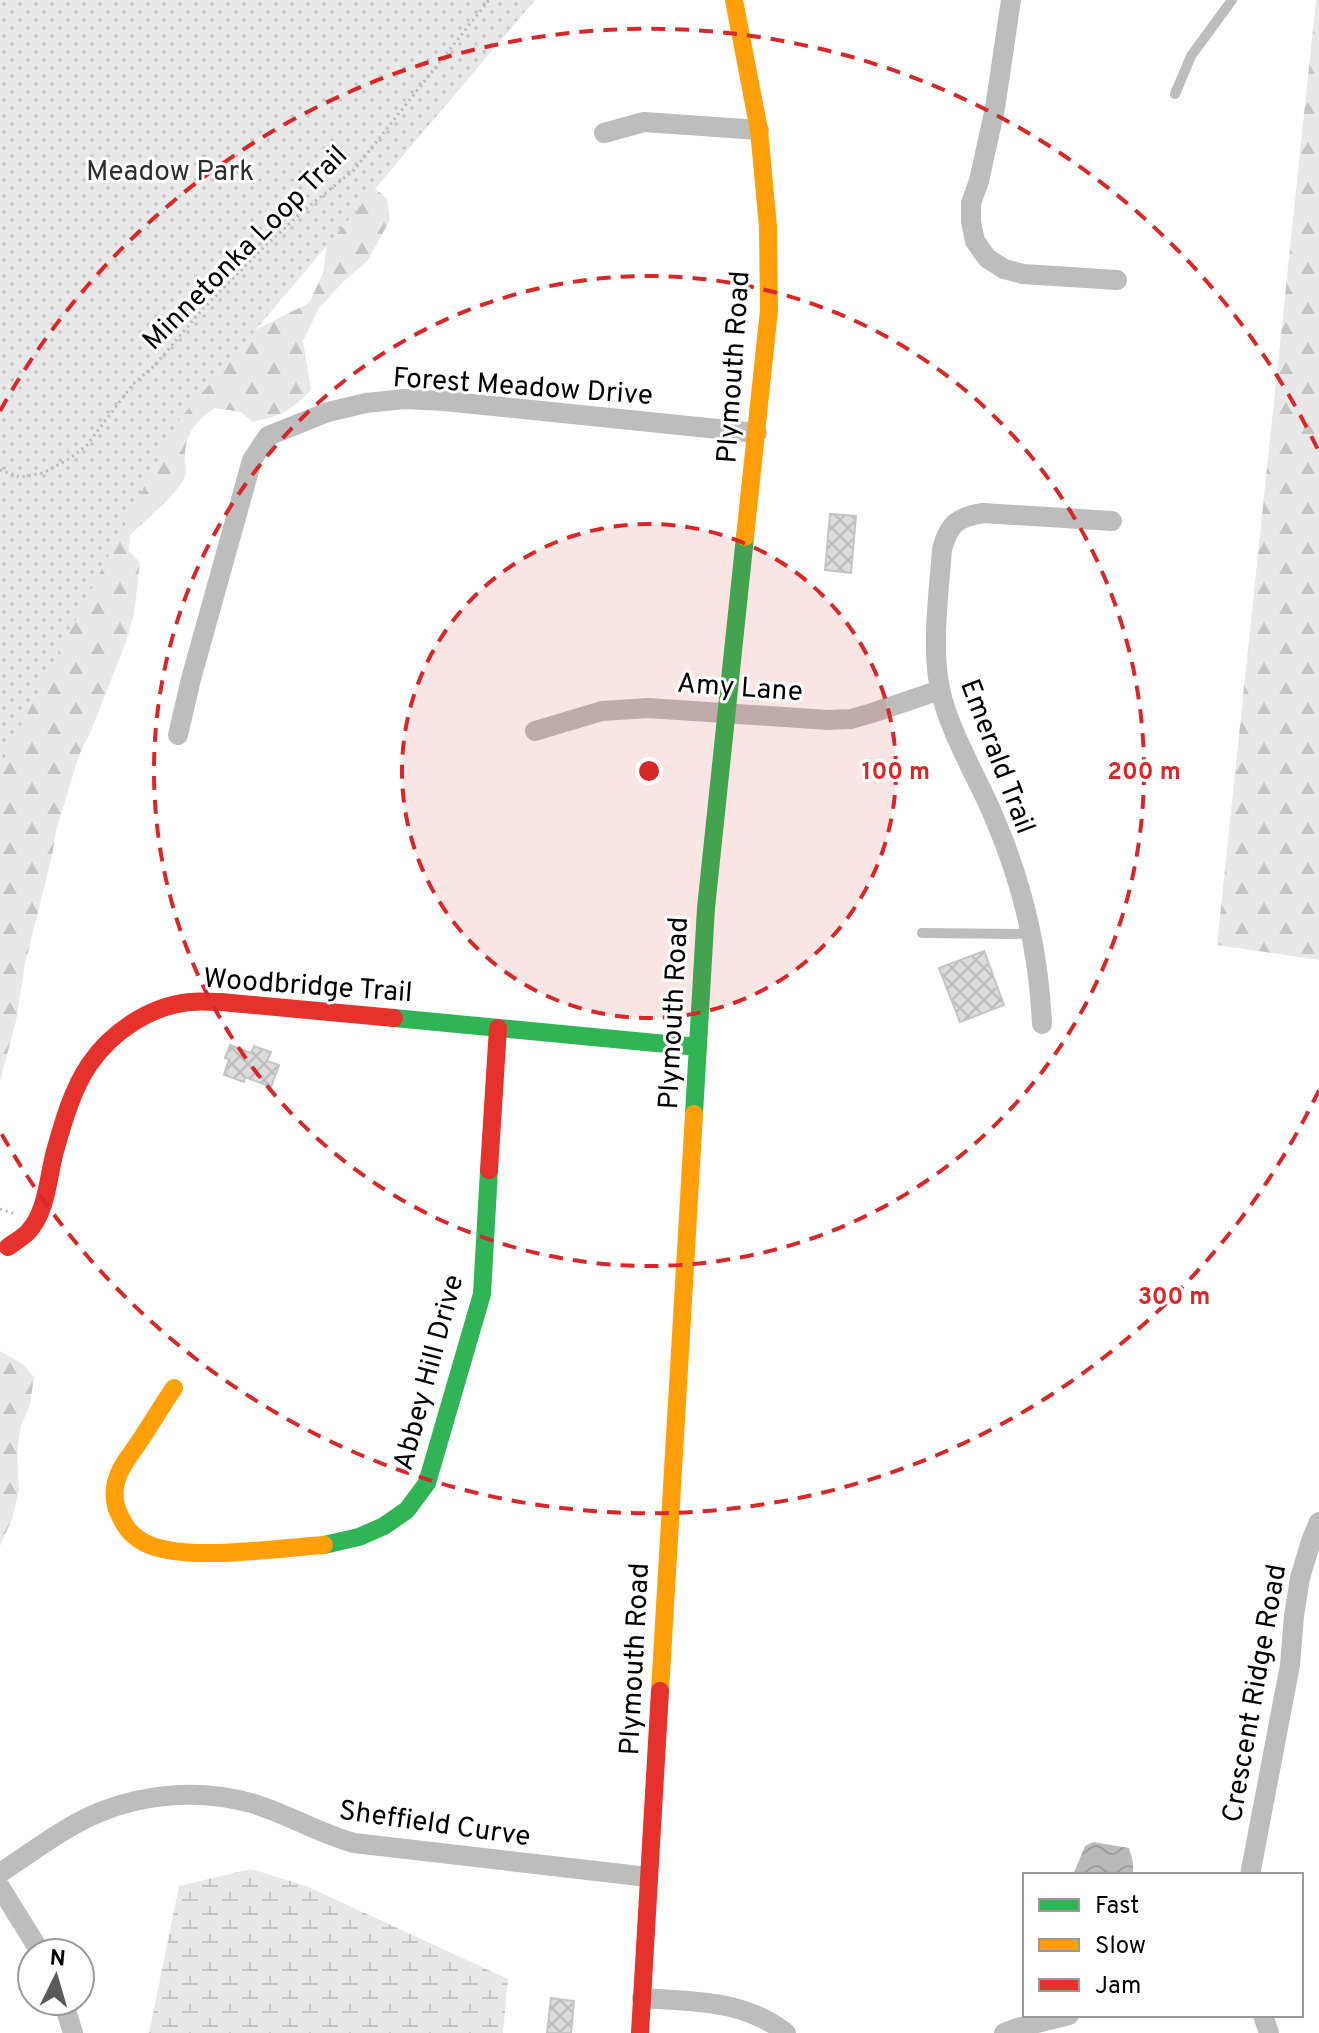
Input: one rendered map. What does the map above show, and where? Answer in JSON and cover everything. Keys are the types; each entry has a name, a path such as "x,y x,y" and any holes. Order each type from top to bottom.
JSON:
{"main road":[{"name":"Plymouth Road","path":"640,2033 706,908 769,310 768,227 759,130 734,0"},
{"name":"Woodbridge Trail","path":"8,1247 32,1227 43,1200 56,1149 88,1067 108,1042 133,1022 161,1009 190,1002 221,1002 698,1047"},
{"name":"Abbey Hill Drive","path":"174,1388 116,1482 115,1499 119,1516 128,1531 142,1542 198,1551 332,1544 373,1532 408,1509 425,1489 434,1465 482,1294 498,1028"}],"street":[{"path":"1011,0 995,108 971,203 975,241 987,258 1004,269 1023,274 1117,280"},
{"path":"604,133 644,122 759,130"},
{"name":"Forest Meadow Drive","path":"178,735 252,460 268,436 328,412 366,403 405,399 757,433"},
{"name":"Emerald Trail","path":"1042,1024 1040,989 1026,906 996,821 940,690 937,645 942,549 946,534 967,515 983,513 1112,521"},
{"name":"Amy Lane","path":"535,731 602,711 648,708 851,719 940,690"},
{"name":"Crescent Ridge Road","path":"1250,1873 1290,1665 1300,1578 1319,1522"},
{"name":"Sheffield Curve","path":"0,1873 99,1813 136,1800 213,1795 251,1803 287,1816 327,1836 354,1843 648,1877"},
{"path":"0,1887 31,1937"},
{"path":"642,1998 737,2007 760,2016 786,2033"},
{"path":"1004,2033 1061,2017"}],"lane":[{"path":"1175,94 1191,56 1232,0"},
{"path":"922,933 1031,934"}],"path":[{"name":"Minnetonka Loop Trail","path":"0,470 20,477 43,473 87,445 133,384 155,365 201,311 303,211 354,170 489,0"}],"green space":[{"name":"Meadow Park","path":"0,0 535,0 179,420 0,766"},
{"path":"1316,0 1319,0 1319,960 1217,945"},
{"path":"375,189 387,198 390,220 368,260 319,308 303,341 311,390 284,412 252,422 241,412 215,408 208,413 189,435 186,474 182,482 130,535 129,551 140,562 134,614 126,642 79,755 56,831 25,964 16,1021 0,1081 0,507 151,382 309,303 323,273 328,235 344,205"},
{"path":"0,1351 23,1364 34,1377 17,1451 19,1490 12,1519 0,1546"},
{"path":"251,1869 306,1886 508,1979 503,2033 149,2033 179,1886"}],"water":[{"path":"1093,1842 1129,1848 1133,1873 1074,1873 1085,1846"}],"building":[{"path":"830,514 856,516 851,573 825,570"},
{"path":"984,951 1004,1005 960,1022 939,968"},
{"path":"230,1045 251,1053 254,1046 271,1052 267,1061 279,1065 271,1087 245,1077 244,1082 224,1075"},
{"path":"551,1998 574,2001 571,2033 547,2033"}],"traffic: fast":[{"path":"694,1114 706,908 745,537"},
{"path":"394,1018 698,1047"},
{"path":"324,1545 359,1537 384,1526 407,1510 427,1483 482,1294 489,1170"}],"traffic: slow":[{"path":"734,0 759,130 768,227 769,310 745,537"},
{"path":"660,1691 694,1114"},
{"path":"174,1388 117,1477 116,1505 130,1531 152,1546 190,1553 324,1545"}],"traffic: jam":[{"path":"8,1247 28,1232 39,1215 65,1118 83,1075 108,1042 146,1015 175,1005 221,1002 394,1018"},
{"path":"489,1170 498,1028"},
{"path":"640,2033 660,1691"}]}
